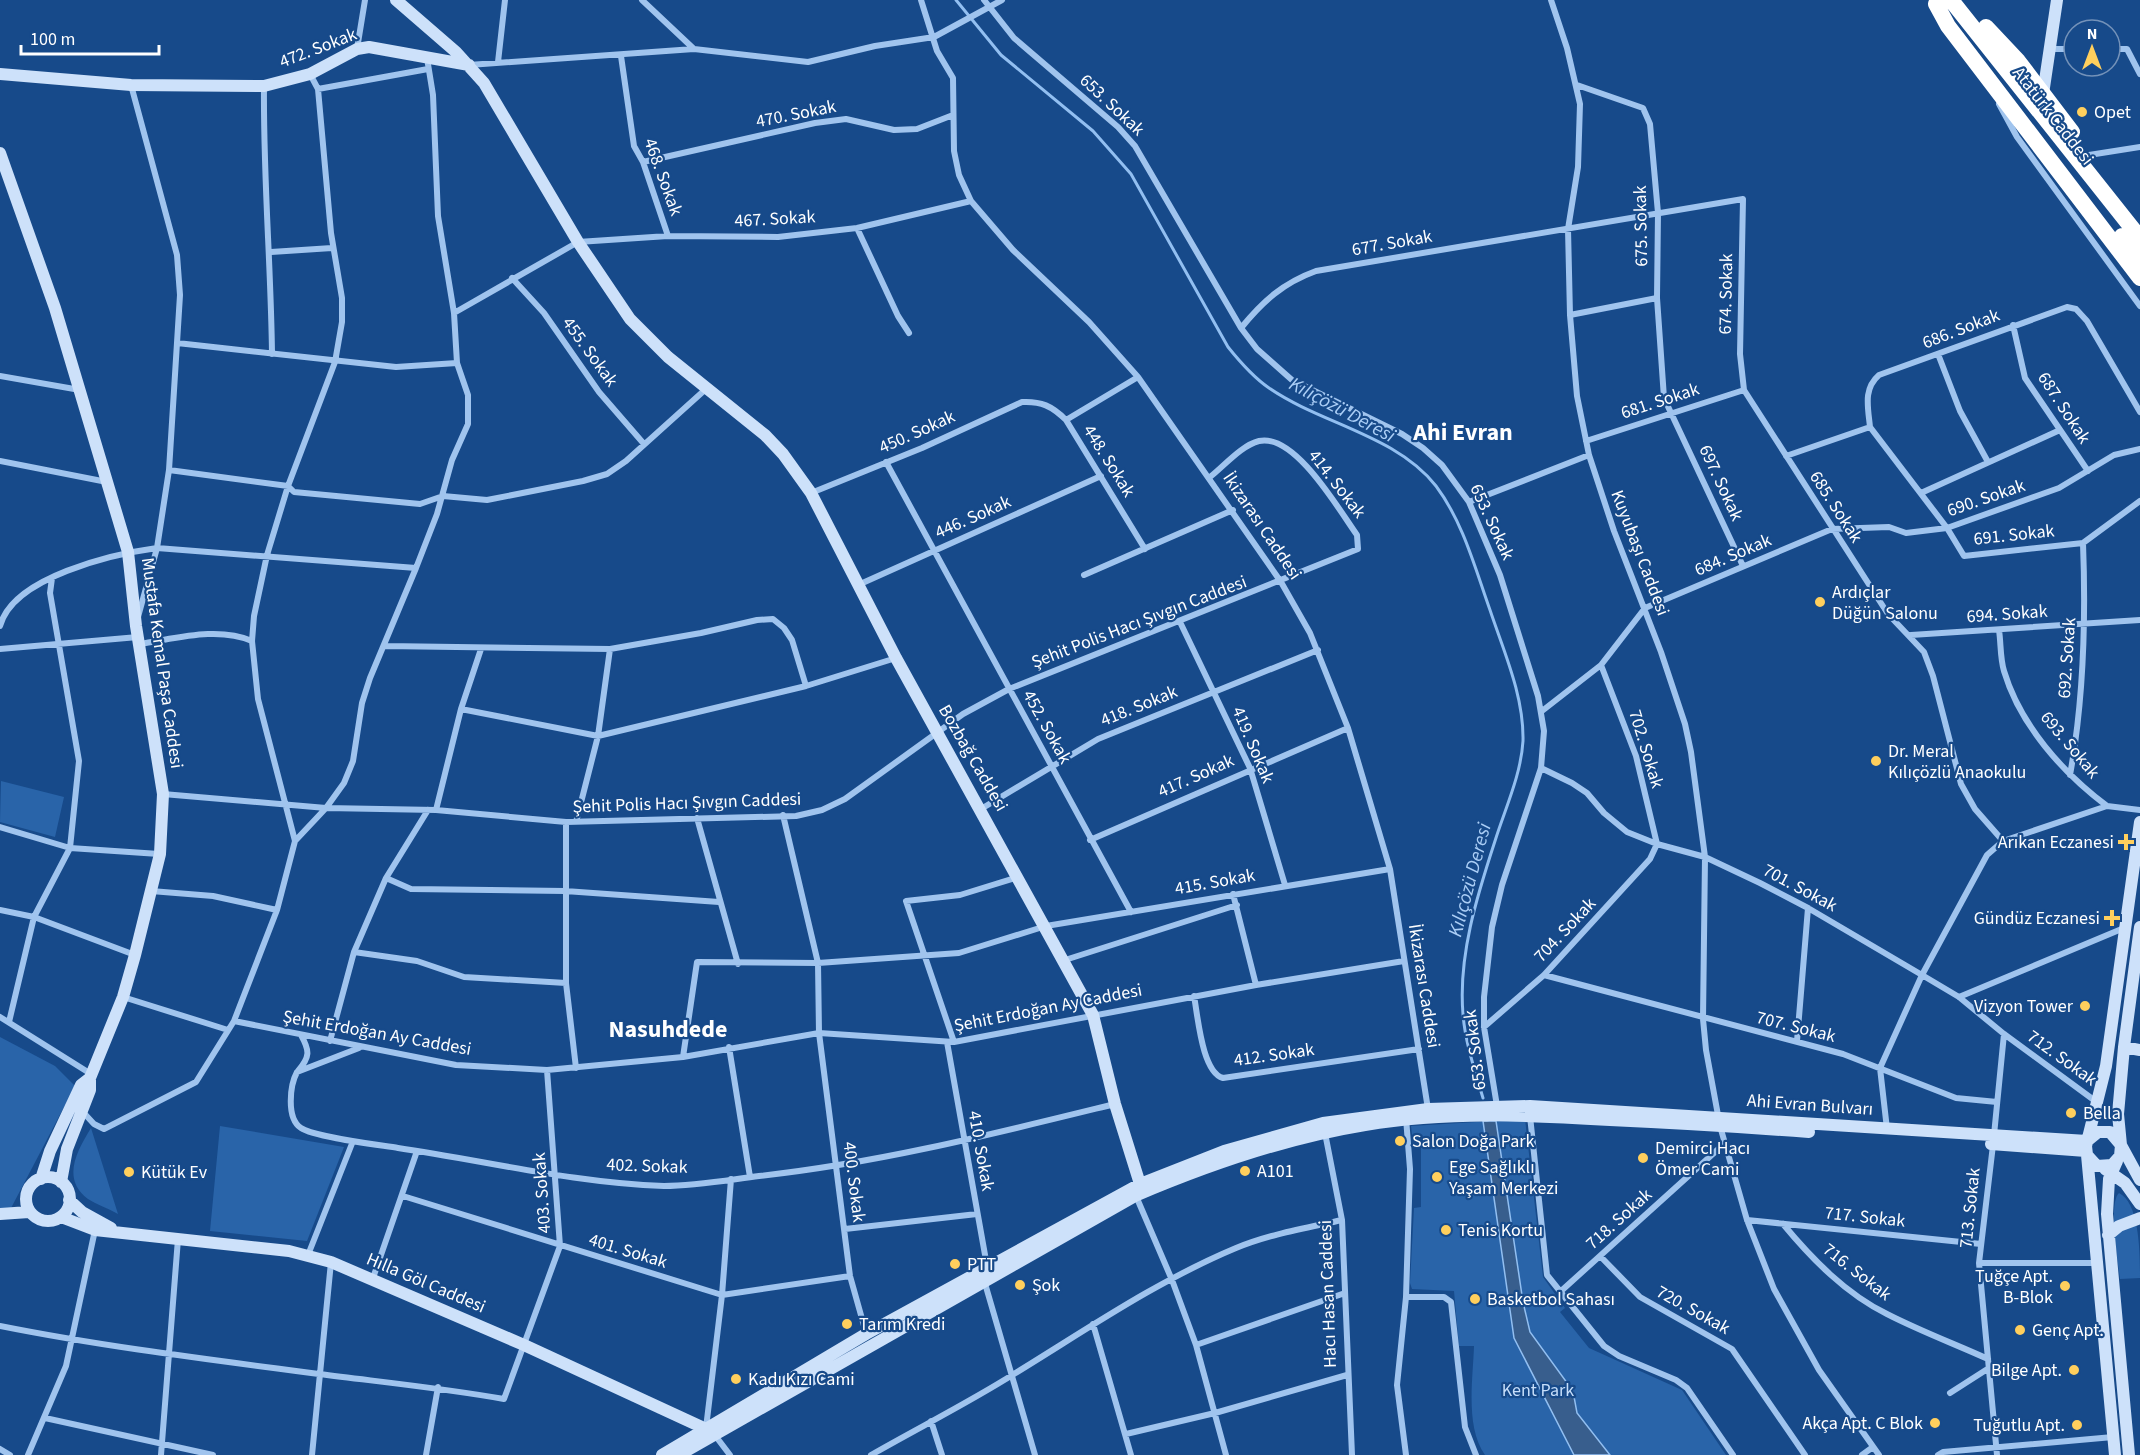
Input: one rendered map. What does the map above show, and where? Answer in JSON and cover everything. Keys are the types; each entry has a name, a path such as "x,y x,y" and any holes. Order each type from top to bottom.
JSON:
{"highway":[{"path":"1957,0 1967,5 2043,94 2140,221"},
{"path":"1940,1 1948,26 2140,278"},
{"path":"1940,1 2140,238"},
{"name":"Atatürk Caddesi","path":"1940,1 2140,259"}],"street":[{"path":"357,49 364,0"},
{"name":"Bozbağ Caddesi","path":"396,0 469,65 484,83 578,242 630,319 668,357 774,444 811,493 896,658 1019,876 1093,1015 1138,1190"},
{"path":"498,62 505,0"},
{"path":"642,0 694,49"},
{"name":"İkizarası Caddesi","path":"921,0 941,60 953,78 956,163 971,201 1013,250 1089,322 1138,377 1210,477 1281,582 1317,650 1348,728 1390,869 1428,1109"},
{"name":"653. Sokak","path":"984,0 990,4 1014,38 1118,127 1135,146 1241,327 1257,350 1292,380 1402,434 1423,448 1442,465 1469,502 1500,575 1542,711 1544,731 1541,768 1502,885 1492,927 1484,997 1484,1026 1497,1106"},
{"path":"469,65 621,56 694,49 808,62 875,46 934,37 956,27 990,4 1002,0"},
{"name":"Kuyubaşı Caddesi","path":"1551,0 1577,85 1580,104 1578,167 1568,229 1570,315 1576,384 1589,455 1614,531 1645,608 1685,724 1705,857 1703,1019 1706,1050 1719,1121 1747,1220 1774,1289 1813,1359 1880,1455"},
{"path":"2043,94 2057,0"},
{"name":"472. Sokak","path":"0,74 131,85 264,86 310,74 357,49 383,47 428,64 469,65"},
{"path":"2049,49 2062,50"},
{"path":"2122,49 2127,49 2140,74"},
{"name":"468. Sokak","path":"621,56 634,146 644,162 668,236"},
{"path":"294,841 326,808 344,783 353,761 362,703 370,678 385,646 443,496 452,459 468,424 470,411 468,395 457,363 454,313 438,216 433,95 428,64 318,89"},
{"path":"82,1112 94,1124 104,1129 196,1082 234,1022 277,910 294,841 287,805 258,699 252,641 254,616 267,555 288,486 335,362 342,322 342,298 332,248 318,89 310,74"},
{"path":"1986,76 2017,137 2140,306"},
{"path":"131,85 177,255 180,295 169,470 157,548 137,636"},
{"name":"675. Sokak","path":"1577,85 1643,108 1650,124 1658,213 1657,298 1660,374 1664,398 1671,413"},
{"path":"264,86 264,164 271,252 273,354"},
{"name":"470. Sokak","path":"644,162 846,118 894,130 917,129 953,115"},
{"path":"2089,155 2140,147"},
{"name":"Mustafa Kemal Paşa Caddesi","path":"0,153 55,308 128,552 137,636 163,794 160,854 135,955 123,998 91,1076 90,1090 67,1149 61,1182"},
{"name":"677. Sokak","path":"1241,327 1261,303 1290,280 1316,270 1743,199"},
{"name":"674. Sokak","path":"1743,199 1740,354 1744,390"},
{"name":"467. Sokak","path":"578,242 668,236 778,237 856,228 971,201"},
{"path":"856,228 898,316 909,333"},
{"path":"454,313 578,242"},
{"path":"271,252 332,248"},
{"name":"455. Sokak","path":"512,278 544,313 599,392 644,444"},
{"path":"1570,315 1657,298"},
{"name":"686. Sokak","path":"1870,427 1867,393 1870,382 1879,375 2067,307 2076,309 2087,321 2140,412"},
{"name":"687. Sokak","path":"2013,325 2025,378 2088,471"},
{"path":"177,343 396,367 457,363"},
{"path":"1938,354 1960,411 1988,462"},
{"path":"0,376 81,390"},
{"path":"1066,420 1138,377"},
{"path":"169,470 288,486 294,492 420,504 443,496 487,500 607,474 707,388"},
{"name":"681. Sokak","path":"1586,441 1744,390"},
{"name":"685. Sokak","path":"1744,390 1888,614 1899,627 1911,635 1924,652 1933,676 1962,784 1975,809 2003,841"},
{"name":"448. Sokak","path":"1036,401 1046,404 1066,420 1145,549"},
{"name":"450. Sokak","path":"811,493 1022,402 1036,401"},
{"name":"697. Sokak","path":"1671,413 1743,566"},
{"path":"1786,456 1870,427"},
{"name":"691. Sokak","path":"1870,427 1947,528 1964,556 2083,543"},
{"path":"1921,493 2060,430"},
{"name":"414. Sokak","path":"1210,477 1253,443 1269,441 1292,452 1304,462 1357,535 1360,545 1350,554"},
{"name":"690. Sokak","path":"1832,529 1888,527 1906,533 1947,528 2059,488 2114,455 2140,449"},
{"path":"1469,502 1589,455"},
{"path":"0,461 108,482"},
{"name":"452. Sokak","path":"886,462 936,550 1090,840 1131,912"},
{"name":"446. Sokak","path":"857,585 1101,476"},
{"path":"2083,543 2140,501"},
{"path":"1084,575 1233,510"},
{"name":"684. Sokak","path":"1645,608 1832,529"},
{"name":"692. Sokak","path":"2070,775 2076,741 2086,624 2083,543"},
{"path":"0,626 9,607 52,578 76,566 128,552 157,548 416,568"},
{"name":"Şehit Polis Hacı Şıvgın Caddesi","path":"163,794 326,808 436,810 566,822 809,814 845,799 963,714 1009,689 1350,554"},
{"path":"9,1022 34,917 70,848 79,761 50,593 52,578"},
{"path":"1542,711 1601,665 1645,608"},
{"path":"385,646 610,649 701,633 757,620 773,620 784,628 792,640 806,686"},
{"name":"694. Sokak","path":"1911,635 2140,620"},
{"name":"419. Sokak","path":"1180,622 1250,768 1286,885"},
{"name":"693. Sokak","path":"1999,630 2004,670 2013,693 2034,730 2070,775 2107,806"},
{"path":"0,649 58,646 137,636 219,634 240,636 252,641"},
{"path":"436,810 461,709 481,649"},
{"path":"576,822 598,736 610,649"},
{"name":"418. Sokak","path":"981,809 1098,739 1317,650"},
{"path":"461,709 598,736 806,686 896,658"},
{"name":"702. Sokak","path":"1601,665 1636,756 1657,844"},
{"name":"417. Sokak","path":"1090,840 1250,768 1348,728"},
{"name":"701. Sokak","path":"1541,768 1587,793 1604,813 1626,832 1657,844 1705,857 1808,908 1922,975"},
{"path":"1887,1129 1880,1068 1922,975 1987,855 2003,841 2107,806 2140,810"},
{"path":"330,1041 354,952 386,878 428,810"},
{"name":"400. Sokak","path":"783,815 818,963 819,1033 850,1276 866,1334"},
{"path":"697,818 738,964"},
{"path":"566,822 566,983 576,1068"},
{"path":"2115,1455 2095,1263 2087,1149 2106,1066 2140,822"},
{"path":"0,827 70,848 160,854"},
{"name":"704. Sokak","path":"1484,1026 1544,975 1650,859 1657,844"},
{"name":"415. Sokak","path":"683,1057 697,962 818,963 959,953 1046,926 1390,869"},
{"name":"410. Sokak","path":"987,1266 963,1141 950,1042 906,901 960,895 1019,876"},
{"path":"386,878 411,889 565,891 719,902"},
{"path":"151,891 213,896 277,910"},
{"path":"1233,894 1256,985"},
{"path":"1065,960 1237,905"},
{"path":"1797,1041 1808,908"},
{"path":"0,910 34,917 135,955"},
{"path":"1959,997 2125,927"},
{"path":"2129,1455 2106,1199 2110,1167 2121,1145 2119,1101 2140,933"},
{"path":"354,952 417,961 464,978 566,983"},
{"name":"Şehit Erdoğan Ay Caddesi","path":"234,1022 456,1065 547,1070 683,1057 729,1047 819,1033 950,1042 1194,996 1404,961"},
{"name":"707. Sokak","path":"1544,975 1703,1019 1797,1041 1880,1068 1905,1080 1956,1098 1997,1102"},
{"name":"712. Sokak","path":"1922,975 1959,997 2004,1034 2098,1103"},
{"name":"412. Sokak","path":"1194,996 1209,1066 1217,1076 1223,1078 1419,1049"},
{"path":"123,998 228,1030"},
{"path":"0,1017 91,1076 81,1085 50,1150 41,1179 27,1192 29,1212 34,1217 47,1221 60,1217 95,1230 114,1230"},
{"name":"713. Sokak","path":"1997,1455 1979,1263 2004,1034"},
{"name":"402. Sokak","path":"301,1035 308,1048 308,1059 292,1081 291,1098 294,1120 301,1128 352,1141 417,1150 556,1176 665,1186 837,1167 963,1141 1115,1104"},
{"path":"729,1047 750,1177"},
{"path":"2124,1047 2140,1050"},
{"path":"297,1072 359,1048"},
{"name":"403. Sokak","path":"438,1387 504,1399 560,1246 547,1070"},
{"path":"662,1455 710,1431 984,1280 1138,1190 1216,1162 1325,1132 1406,1116 1428,1109 1497,1106 1530,1111"},
{"path":"679,1455 710,1431 866,1334 987,1266 1194,1161 1258,1140 1334,1121 1530,1111"},
{"path":"1530,1111 1547,1275 1604,1346 1687,1388 1733,1455"},
{"name":"Ahi Evran Bulvarı","path":"1530,1111 1887,1129 2087,1149"},
{"path":"1406,1116 1410,1169 1406,1297 1397,1385 1406,1455"},
{"name":"Ahi Evran Bulvarı","path":"1719,1121 1993,1140"},
{"path":"2140,1180 2115,1135 2104,1131 2094,1134 2087,1149 2093,1163 2110,1167 2140,1204"},
{"name":"Hacı Hasan Caddesi","path":"1325,1132 1342,1220 1352,1455"},
{"path":"308,1255 352,1141"},
{"name":"718. Sokak","path":"1560,1292 1725,1143"},
{"path":"373,1278 417,1150"},
{"path":"41,1179 51,1178 61,1182 69,1193 69,1200 60,1217"},
{"path":"730,1455 710,1431 731,1179"},
{"path":"1138,1190 1196,1345 1226,1455"},
{"name":"401. Sokak","path":"403,1196 722,1295 850,1276"},
{"path":"69,1200 82,1212 114,1230"},
{"path":"0,1214 29,1212"},
{"path":"845,1229 977,1214"},
{"path":"2108,1234 2119,1226 2140,1218"},
{"path":"871,1455 1012,1376 1093,1324 1172,1280 1245,1245 1342,1220"},
{"name":"717. Sokak","path":"1747,1220 1981,1244"},
{"name":"716. Sokak","path":"1783,1224 1804,1250 1857,1295 1885,1314 1988,1359"},
{"path":"28,1455 45,1418 73,1341 95,1230"},
{"name":"Hılla Göl Caddesi","path":"114,1230 308,1255 331,1262 373,1278 524,1345 710,1431"},
{"path":"161,1455 178,1239"},
{"name":"720. Sokak","path":"1600,1256 1640,1297 1732,1349 1805,1455"},
{"path":"312,1455 331,1262"},
{"path":"1979,1263 2095,1263"},
{"path":"984,1280 1035,1455"},
{"path":"1196,1345 1345,1293"},
{"path":"1406,1297 1444,1297 1450,1302 1465,1427 1476,1455"},
{"path":"1093,1324 1131,1455"},
{"path":"0,1326 73,1341 438,1387 426,1455"},
{"path":"1950,1393 1989,1368"},
{"path":"1126,1434 1215,1413 1347,1375"},
{"path":"45,1418 213,1455"},
{"path":"931,1421 942,1455"},
{"path":"1938,1455 1943,1452 2113,1437"},
{"path":"1862,1455 1874,1447"},
{"path":"0,1449 10,1455"}],"green space":[{"path":"1,781 64,797 55,837 0,822"},
{"path":"0,1037 55,1066 75,1086 10,1210 0,1210"},
{"name":"Kent Park","path":"1525,1119 1543,1277 1565,1308 1560,1312 1589,1348 1682,1390 1726,1455 1485,1455 1472,1417 1474,1346 1459,1346 1454,1291 1412,1289 1410,1283 1414,1208 1421,1207 1421,1143 1413,1143 1411,1126"},
{"path":"220,1126 344,1147 307,1241 210,1231"},
{"path":"91,1128 118,1214 88,1199 75,1183 74,1165"},
{"path":"2119,1193 2126,1199 2135,1218 2139,1244 2140,1278 2120,1279 2114,1220 2114,1208"}],"shaded area":[{"path":"1483,1121 1496,1121 1523,1302 1530,1332 1573,1391 1577,1413 1610,1455 1574,1455 1514,1338"}],"waterway":[{"name":"Kılıçözü Deresi","path":"956,0 1001,55 1093,131 1131,174 1228,347 1247,369 1263,384 1289,400 1357,431 1400,454 1436,486 1454,515 1468,546 1507,658 1517,691 1523,741 1512,792 1488,862 1470,926 1463,970 1464,1025 1483,1098"}],"place":[{"name":"Opet","path":"2082,112"},
{"name":"Ardıçlar Düğün Salonu","path":"1820,602"},
{"name":"Dr. Meral Kılıçözlü Anaokulu","path":"1876,761"},
{"name":"Arıkan Eczanesi","path":"2126,842"},
{"name":"Gündüz Eczanesi","path":"2112,918"},
{"name":"Vizyon Tower","path":"2085,1006"},
{"name":"Bella","path":"2071,1113"},
{"name":"Salon Doğa Park","path":"1400,1141"},
{"name":"Demirci Hacı Ömer Cami","path":"1643,1158"},
{"name":"A101","path":"1245,1171"},
{"name":"Kütük Ev","path":"129,1172"},
{"name":"Ege Sağlıklı Yaşam Merkezi","path":"1437,1177"},
{"name":"Tenis Kortu","path":"1446,1230"},
{"name":"PTT","path":"955,1264"},
{"name":"Şok","path":"1020,1285"},
{"name":"Tuğçe Apt. B-Blok","path":"2065,1286"},
{"name":"Basketbol Sahası","path":"1475,1299"},
{"name":"Tarım Kredi","path":"847,1324"},
{"name":"Genç Apt.","path":"2020,1330"},
{"name":"Bilge Apt.","path":"2074,1370"},
{"name":"Kadı Kızı Cami","path":"736,1379"},
{"name":"Akça Apt. C Blok","path":"1935,1423"},
{"name":"Tuğutlu Apt.","path":"2077,1425"}],"district":[{"name":"Ahi Evran","path":"1463,432"},
{"name":"Nasuhdede","path":"668,1029"}]}
